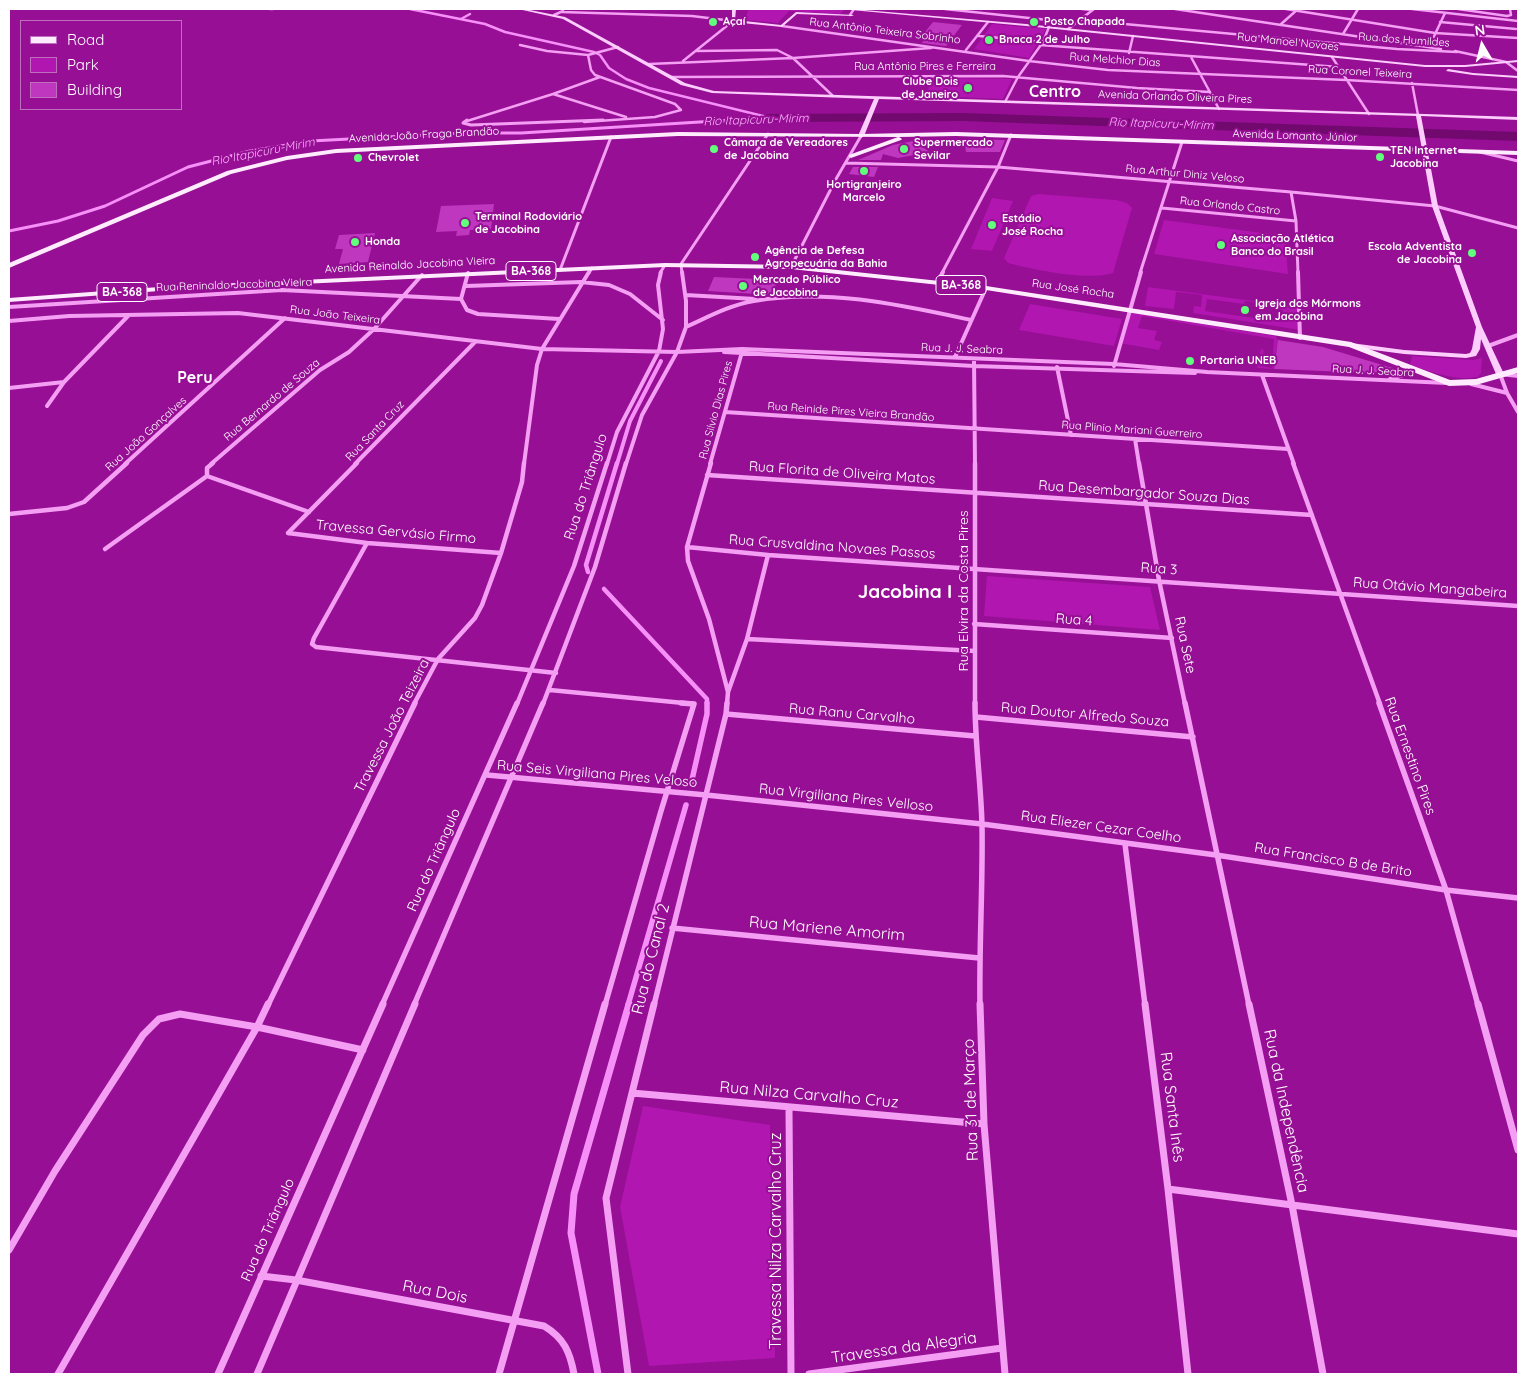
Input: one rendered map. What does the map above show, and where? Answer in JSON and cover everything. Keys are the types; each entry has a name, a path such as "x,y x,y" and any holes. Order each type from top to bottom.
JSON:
{"main road":[{"name":"Avenida João Fraga Brandão","path":"9,266 206,180 267,162 336,151 702,134 862,134"},
{"name":"Avenida Lomanto Júnior","path":"862,134 1011,135 1182,142 1424,148 1518,153"},
{"path":"852,156 911,135"},
{"name":"Avenida Reinaldo Jacobina Vieira","path":"164,292 301,281 681,264 791,267"},
{"name":"Rua José Rocha","path":"791,267 986,288 1351,345 1449,383"},
{"name":"BA-368","path":"9,300 164,292"},
{"path":"1449,383 1469,383 1518,370"}],"street":[{"name":"Avenida Orlando Oliveira Pires","path":"520,9 554,15 573,22 670,77 691,87 714,92 833,96 876,100 1006,102 1419,117 1518,118"},
{"path":"554,15 568,9"},
{"path":"683,61 734,21 734,9"},
{"path":"842,9 920,16"},
{"path":"850,15 853,9"},
{"path":"945,9 1076,24"},
{"path":"951,19 953,9"},
{"path":"1082,9 1093,9"},
{"path":"1068,29 1093,9"},
{"path":"1175,9 1457,52 1506,62 1518,71"},
{"path":"1286,9 1436,33 1518,38"},
{"path":"1343,34 1358,9"},
{"path":"1412,9 1518,22"},
{"path":"1452,9 1452,14"},
{"path":"1458,9 1510,15 1510,9"},
{"path":"1280,25 1297,10"},
{"name":"Rua Antônio Teixeira Sobrinho","path":"562,12 692,16 915,43 1029,61"},
{"path":"782,26 796,13 920,16"},
{"path":"1429,47 1445,13"},
{"name":"Rua Manoel Novaes","path":"920,16 1049,27 1425,66 1465,66 1518,61"},
{"name":"Rua dos Humildes","path":"1081,20 1397,49 1457,52"},
{"path":"966,50 979,36 988,22"},
{"path":"1440,22 1516,29"},
{"path":"1006,102 1018,77 1042,42 1049,27"},
{"path":"979,36 1042,42"},
{"path":"1129,52 1133,36"},
{"path":"914,49 915,43"},
{"path":"520,45 548,51 588,55 618,47"},
{"path":"1040,45 1339,68"},
{"path":"649,64 683,61 793,58 947,48"},
{"path":"696,51 770,49 793,58 833,96"},
{"path":"588,55 590,70 600,78 676,104 682,109 678,112 661,116 631,118 471,125 463,123 600,78"},
{"path":"1191,57 1219,109"},
{"path":"1332,57 1368,114"},
{"name":"Rua Melchior Dias","path":"1029,61 1108,70 1201,74"},
{"path":"1425,66 1473,74 1518,77"},
{"name":"Rua Coronel Teixeira","path":"1201,74 1518,90"},
{"name":"Rua Antônio Pires e Ferreira","path":"670,77 1018,77 1137,88 1210,92"},
{"path":"1412,84 1435,206 1479,327 1504,373 1507,393 1518,412"},
{"path":"553,94 631,118"},
{"path":"791,267 846,163 852,156 876,100"},
{"path":"257,1374 550,690 595,567 625,464 642,415 677,352 686,327 686,295 681,264 768,134"},
{"path":"938,282 998,167 1011,135"},
{"path":"560,270 610,137"},
{"name":"Rua Orlando Castro","path":"1113,371 1130,309 1182,142"},
{"path":"1478,152 1518,161"},
{"name":"Rua Arthur Diniz Veloso","path":"846,163 998,167 1291,192 1435,206 1518,228"},
{"path":"1291,192 1296,221 1300,338"},
{"name":"Rua Orlando Castro","path":"1162,208 1296,221"},
{"path":"659,351 664,329 658,285 661,271 665,265"},
{"name":"Travessa João Teizeira","path":"58,1374 256,1027 421,689 438,660 475,618 482,604 501,553 522,482 537,365 542,349 581,282 592,268"},
{"path":"468,274 466,286 460,299 467,310 478,314 560,319"},
{"name":"Rua Bernardo de Souza","path":"207,476 207,468 320,370 349,352 374,329 406,296 422,275"},
{"path":"296,290 301,281"},
{"path":"466,286 581,282 609,285 619,288 646,305 663,320"},
{"path":"954,358 986,288"},
{"name":"Rua Reninaldo Jacobina Vieira","path":"9,307 164,292 296,290 460,299"},
{"path":"686,295 768,300"},
{"path":"686,327 736,306 768,300 810,297 904,306 971,320"},
{"name":"Rua João Teixeira","path":"9,321 69,316 238,313 542,349 659,351"},
{"path":"47,406 64,382 130,314"},
{"name":"Rua João Gonçalves","path":"9,514 67,508 84,502 285,318"},
{"path":"1351,345 1404,352 1466,356 1473,354 1476,349 1479,327"},
{"path":"1488,346 1518,335"},
{"name":"Rua Santa Cruz","path":"288,533 475,342"},
{"name":"Rua J. J. Seabra","path":"659,351 814,352 1056,361 1207,372 1449,383"},
{"name":"Rua do Triângulo","path":"218,1374 487,775 574,566 617,432 659,351"},
{"name":"Rua J. J. Seabra","path":"742,352 814,358 974,366 1207,372"},
{"name":"Rua Silvio Dias Pires","path":"687,547 742,352"},
{"path":"814,352 814,358"},
{"name":"Rua Elvira da Costa Pires","path":"974,359 976,493 975,736 982,824"},
{"path":"1056,361 1071,435"},
{"path":"1386,381 1407,374 1411,368"},
{"path":"1504,373 1518,376"},
{"name":"Rua Ernestino Pires","path":"1262,375 1446,890 1518,1150"},
{"path":"9,388 64,382"},
{"path":"1469,383 1507,393"},
{"name":"Rua Reinide Pires Vieira Brandão","path":"725,412 975,429"},
{"name":"Rua Plinio Mariani Guerreiro","path":"975,429 1288,449"},
{"name":"Rua Sete","path":"1135,439 1159,580 1216,855"},
{"name":"Rua Florita de Oliveira Matos","path":"707,475 976,493"},
{"path":"105,548 207,476 309,512"},
{"name":"Rua Desembargador Souza Dias","path":"976,493 1312,515"},
{"name":"Travessa Gervásio Firmo","path":"288,533 366,543 501,553"},
{"path":"366,543 314,638 312,644 316,647 556,673"},
{"path":"687,547 688,561 709,619 728,692"},
{"name":"Rua Crusvaldina Novaes Passos","path":"687,547 768,555 976,568"},
{"name":"Rua do Canal 2","path":"628,1374 606,1198 726,714 728,692 748,638 768,555"},
{"name":"Rua 3","path":"976,568 1339,593"},
{"name":"Rua Otávio Mangabeira","path":"1339,593 1518,606"},
{"name":"Rua 4","path":"974,624 1172,638"},
{"path":"748,638 975,651"},
{"name":"Rua do Canal 2","path":"499,1374 666,791 694,704 550,690"},
{"name":"Rua Ranu Carvalho","path":"726,714 975,736"},
{"name":"Rua Doutor Alfredo Souza","path":"976,716 1192,737"},
{"name":"Rua Seis Virgiliana Pires Veloso","path":"487,775 706,795"},
{"name":"Rua Virgiliana Pires Velloso","path":"706,795 982,824"},
{"name":"Rua Eliezer Cezar Coelho","path":"982,824 1216,855"},
{"name":"Rua 31 de Março","path":"982,824 980,958 984,1124 1005,1374"},
{"name":"Rua Santa Inês","path":"1125,844 1168,1189 1188,1374"},
{"name":"Rua Francisco B de Brito","path":"1216,855 1446,890 1518,898"},
{"name":"Rua da Independência","path":"1216,855 1292,1206 1323,1374"},
{"name":"Rua Mariene Amorim","path":"672,928 980,958"},
{"path":"9,1250 56,1171 150,1025 168,1016 180,1014 256,1027 363,1050"},
{"name":"Rua Nilza Carvalho Cruz","path":"632,1093 984,1124"},
{"name":"Travessa Nilza Carvalho Cruz","path":"789,1108 791,1374"},
{"path":"1168,1189 1518,1234"},
{"name":"Rua Dois","path":"261,1276 296,1280 544,1326 555,1332 564,1341 570,1353 574,1374"},
{"name":"Travessa da Alegria","path":"809,1374 1002,1348"}],"green space":[{"path":"749,9 844,10 840,14 789,11 778,23 737,19 746,16"},
{"path":"992,24 1046,29 1029,58 974,49"},
{"name":"Clube Dois de Janeiro","path":"929,78 1012,79 1003,99 928,96"},
{"path":"1038,194 1116,200 1127,203 1132,208 1113,273 1089,276 1075,275 1008,263 1004,258 1031,196"},
{"name":"Estádio José Rocha","path":"992,198 1013,201 992,251 971,249"},
{"name":"Associação Atlética Banco do Brasil","path":"1164,220 1285,236 1288,274 1154,254"},
{"path":"1148,287 1299,307 1300,317 1283,315 1283,310 1263,307 1263,303 1245,301 1244,304 1207,299 1205,311 1282,322 1283,318 1300,321 1300,330 1193,313 1194,306 1201,307 1202,295 1176,292 1174,309 1145,306"},
{"path":"1030,304 1122,319 1114,346 1019,330"},
{"path":"1129,312 1275,336 1278,340 1273,369 1257,368 1261,349 1264,350 1260,366 1272,368 1274,339 1142,316 1138,328 1157,331 1154,340 1162,342 1159,350 1119,343"},
{"path":"1412,356 1473,360 1482,358 1481,373 1478,377 1469,378 1444,375 1410,365"},
{"path":"987,576 1150,587 1160,630 984,616"},
{"path":"643,1106 770,1125 775,1358 649,1366 620,1207"}],"building":[{"path":"933,22 962,25 946,46 922,43 924,40 919,40 920,38"},
{"path":"964,139 1005,140 1000,152 966,152"},
{"name":"Supermercado Sevilar","path":"913,141 930,152 898,158 883,154 881,160 858,160 893,145"},
{"name":"Hortigranjeiro Marcelo","path":"853,167 878,167 874,177 849,174"},
{"name":"Terminal Rodoviário de Jacobina","path":"494,204 491,229 470,230 469,235 456,236 457,231 436,232 441,206"},
{"name":"Honda","path":"375,233 368,262 339,264 343,249 335,249 339,235"},
{"name":"Mercado Público de Jacobina","path":"714,277 777,280 773,295 708,291"},
{"path":"1278,340 1323,347 1399,370 1399,373 1274,369"}],"waterway":[{"path":"410,9 485,24 505,32 594,52 600,55 609,68 626,79 649,88 767,117"},
{"path":"461,19 470,14"},
{"name":"Rio Itapicuru-Mirim","path":"770,118 963,117 1518,137"},
{"name":"Rio Itapicuru-Mirim","path":"712,122 770,118"},
{"name":"Rio Itapicuru-Mirim","path":"9,231 58,221 105,206 188,167 250,151 311,141 463,133 521,133 732,120"},
{"path":"617,464 630,421 661,361"},
{"path":"588,572 586,565 617,463"},
{"path":"604,589 707,699 707,714 691,784"},
{"path":"628,1005 686,805"},
{"path":"598,1374 571,1233 574,1194 629,1004"}],"place":[{"name":"Açaí","path":"713,22"},
{"name":"Posto Chapada","path":"1034,22"},
{"name":"Bnaca 2 de Julho","path":"989,40"},
{"name":"Clube Dois de Janeiro","path":"968,88"},
{"name":"Câmara de Vereadores de Jacobina","path":"714,149"},
{"name":"Supermercado Sevilar","path":"904,149"},
{"name":"TEN Internet Jacobina","path":"1380,157"},
{"name":"Chevrolet","path":"358,158"},
{"name":"Hortigranjeiro Marcelo","path":"864,171"},
{"name":"Terminal Rodoviário de Jacobina","path":"465,223"},
{"name":"Estádio José Rocha","path":"992,225"},
{"name":"Honda","path":"355,242"},
{"name":"Associação Atlética Banco do Brasil","path":"1221,245"},
{"name":"Escola Adventista de Jacobina","path":"1472,253"},
{"name":"Agência de Defesa Agropecuária da Bahia","path":"755,257"},
{"name":"Mercado Público de Jacobina","path":"743,286"},
{"name":"Igreja dos Mórmons em Jacobina","path":"1245,310"},
{"name":"Portaria UNEB","path":"1190,361"}],"district":[{"name":"Centro","path":"1055,92"},
{"name":"Peru","path":"195,378"},
{"name":"Jacobina I","path":"905,592"}]}
